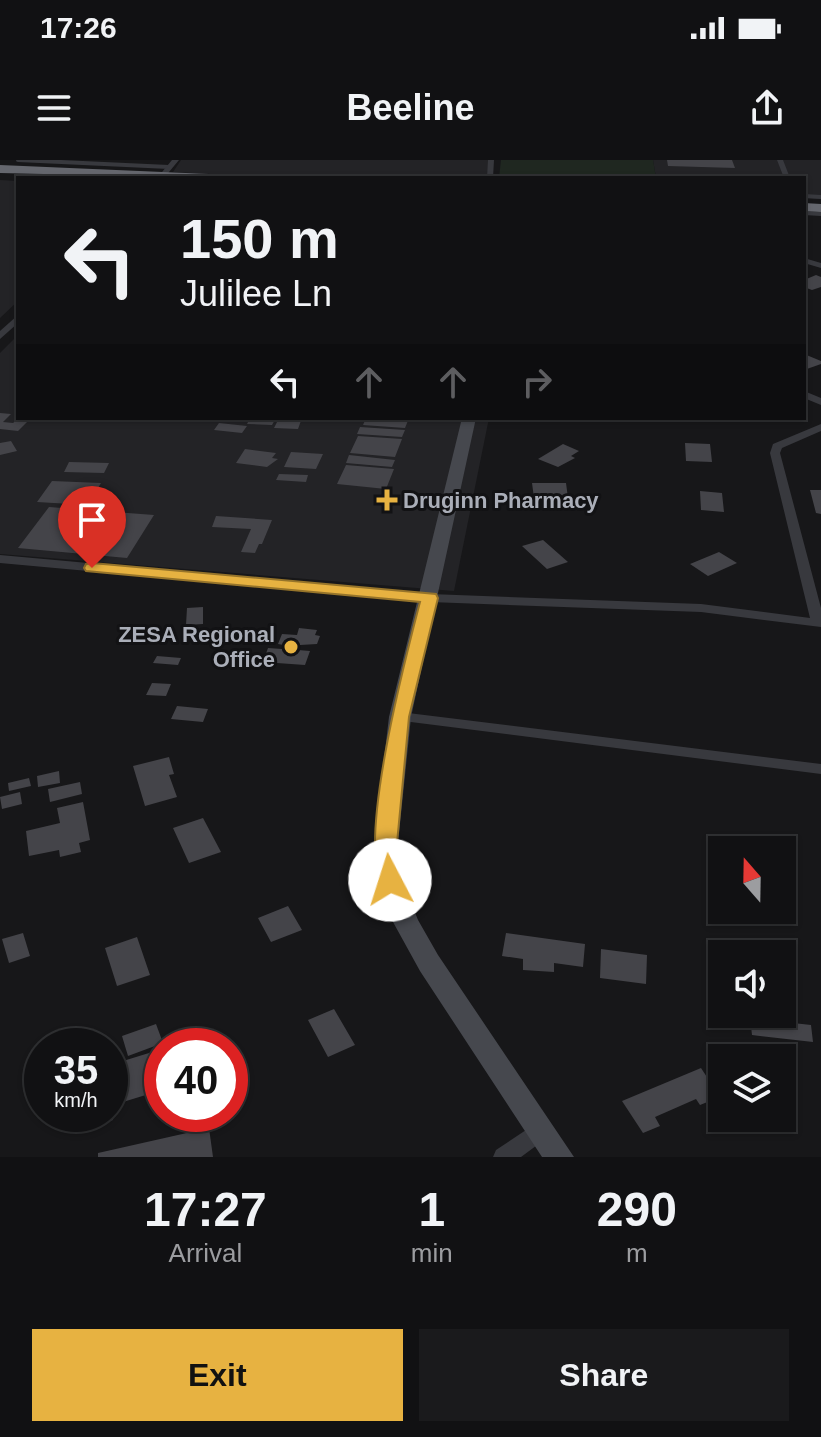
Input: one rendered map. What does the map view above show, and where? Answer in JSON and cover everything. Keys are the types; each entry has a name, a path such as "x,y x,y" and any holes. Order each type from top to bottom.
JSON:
{"highway":[{"path":"0,169 186,176"}],"street":[{"path":"164,174 176,160"},
{"path":"0,336 16,320"},
{"path":"469,420 430,598 400,717 386,843 390,880 406,922 429,963 559,1157"},
{"path":"0,559 430,598 701,608 820,622 775,453 777,446 784,442 821,427"},
{"path":"400,717 821,769"},
{"path":"504,1157 541,1130"}],"lane":[{"path":"18,160 164,174"}],"shaded area":[{"path":"181,160 493,160 491,176 247,176 173,172"},
{"path":"501,160 653,160 656,176 499,176"},
{"path":"653,160 821,160 821,199 806,198 806,176 656,176"},
{"path":"0,180 16,181 16,303 0,318"},
{"path":"16,337 16,420 489,420 454,591 0,554 0,353"}],"building":[{"path":"667,160 732,160 735,168 668,166"},
{"path":"816,275 821,277 821,287 812,290 806,288 806,279"},
{"path":"806,355 821,361 821,364 806,369"},
{"path":"0,413 11,414 3,422 29,420 18,431 0,429"},
{"path":"249,420 275,420 272,425 247,424"},
{"path":"278,420 301,420 298,429 274,428"},
{"path":"365,420 408,420 405,428 363,425"},
{"path":"219,423 247,426 242,433 214,430"},
{"path":"360,427 405,430 402,437 357,434"},
{"path":"358,436 402,439 395,457 350,453"},
{"path":"11,441 17,451 0,455 0,443"},
{"path":"685,443 710,444 712,462 686,461"},
{"path":"563,444 579,451 571,456 575,458 558,467 538,459"},
{"path":"245,449 276,453 272,458 278,459 267,467 236,463"},
{"path":"291,452 323,454 316,469 284,467"},
{"path":"349,455 395,460 392,467 346,463"},
{"path":"69,462 109,463 104,473 64,472"},
{"path":"346,465 394,469 386,489 337,484"},
{"path":"279,474 308,475 306,482 276,480"},
{"path":"52,481 101,483 88,505 37,502"},
{"path":"532,483 566,483 568,498 534,498"},
{"path":"810,490 821,490 821,514 816,513"},
{"path":"700,491 722,493 724,512 701,510"},
{"path":"49,507 154,515 127,558 18,548"},
{"path":"216,516 272,520 255,553 241,552 251,529 212,527"},
{"path":"543,540 568,562 547,569 522,546"},
{"path":"719,552 737,563 708,576 690,564"},
{"path":"203,607 203,624 186,625 187,608"},
{"name":"ZESA Regional Office","path":"299,628 317,630 315,635 320,636 317,644 300,645 298,650 310,651 305,665 263,662 268,648 282,649 284,645 278,644 282,634 297,635"},
{"path":"157,656 181,658 178,665 153,663"},
{"path":"152,683 171,684 166,696 146,695"},
{"path":"177,706 208,709 203,722 171,719"},
{"path":"169,757 174,774 169,775 177,797 145,806 133,766"},
{"path":"59,771 60,783 38,787 37,776"},
{"path":"29,778 31,786 9,791 8,783"},
{"path":"80,782 82,794 50,802 48,789"},
{"path":"20,792 22,804 2,809 0,797"},
{"path":"83,802 90,840 79,843 81,852 60,857 59,850 29,856 26,831 60,823 57,808"},
{"path":"203,818 221,852 189,863 173,828"},
{"path":"288,906 302,930 271,942 258,918"},
{"path":"23,933 30,956 9,963 2,939"},
{"path":"506,933 585,944 583,967 554,963 554,972 523,970 523,959 502,956"},
{"path":"137,937 150,975 117,986 105,948"},
{"path":"601,949 647,955 646,984 600,978"},
{"path":"334,1009 355,1045 328,1057 308,1020"},
{"path":"796,1023 811,1025 813,1042 752,1035 751,1028 796,1028"},
{"path":"144,1028 144,1050 128,1056 128,1034"},
{"path":"144,1055 144,1096 128,1100 128,1059"},
{"path":"701,1068 708,1079 708,1102 700,1105 696,1099 655,1117 660,1126 643,1133 622,1101"},
{"path":"191,1132 210,1132 213,1157 98,1157 98,1153"}],"place":[{"name":"Druginn Pharmacy","path":"387,500"},
{"name":"ZESA Regional Office","path":"291,647"}],"route":[{"path":"92,568 430,598 400,717 386,843 390,880"}]}
